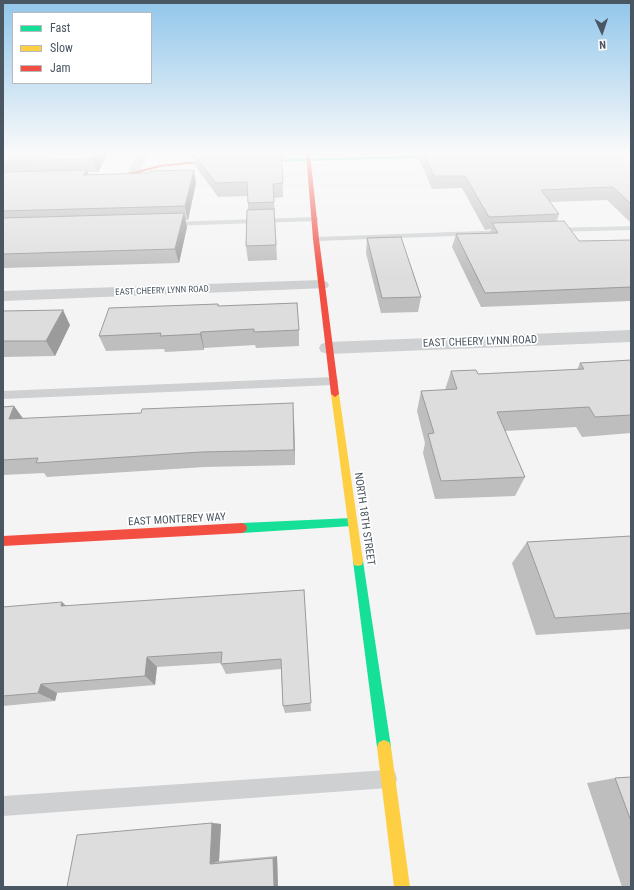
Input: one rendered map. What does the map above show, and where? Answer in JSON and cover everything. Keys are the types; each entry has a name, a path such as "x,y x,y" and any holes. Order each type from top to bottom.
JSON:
{"street":[{"name":"NORTH 18TH STREET","path":"312,195 328,348 389,778 402,887"},
{"name":"EAST CHEERY LYNN ROAD","path":"3,296 321,285"},
{"name":"EAST CHEERY LYNN ROAD","path":"328,348 631,336"},
{"name":"EAST MONTEREY WAY","path":"3,541 352,522"}],"lane":[{"path":"159,224 314,219"},
{"path":"543,231 631,228"},
{"path":"316,238 511,232"},
{"path":"3,396 333,381"},
{"path":"3,806 389,778"}],"building":[{"path":"3,195 188,195 185,206 3,211"},
{"path":"248,195 274,195 274,202 248,203"},
{"path":"476,195 544,195 559,214 489,217"},
{"path":"621,195 631,195 631,204"},
{"path":"274,209 276,245 246,246 247,210"},
{"path":"184,213 175,249 3,254 3,218"},
{"path":"564,221 579,241 631,240 631,287 485,293 456,234 498,233 492,223"},
{"path":"401,237 421,297 382,298 367,238"},
{"path":"297,303 299,330 254,332 254,329 160,336 161,333 99,336 109,308"},
{"path":"63,310 46,341 3,341 3,311"},
{"path":"631,360 631,415 595,417 589,407 497,412 525,477 441,481 428,434 434,433 421,391 457,389 451,371 476,370 478,374 584,369 580,363"},
{"path":"293,403 294,450 201,452 36,463 38,458 3,460 3,407 14,406 9,419 141,413 142,409"},
{"path":"631,536 631,613 555,618 527,542"},
{"path":"304,590 311,703 283,706 281,659 221,664 222,652 147,657 145,676 41,684 38,693 3,696 3,607 62,602 61,606"},
{"path":"631,777 631,821 615,778"},
{"path":"212,823 210,864 273,858 274,887 67,887 77,835"}],"traffic: fast":[{"path":"242,528 352,522"},
{"path":"358,561 384,747"}],"traffic: slow":[{"path":"335,394 358,561"},
{"path":"384,747 402,887"}],"traffic: jam":[{"path":"312,195 335,394"},
{"path":"3,541 242,528"}]}
